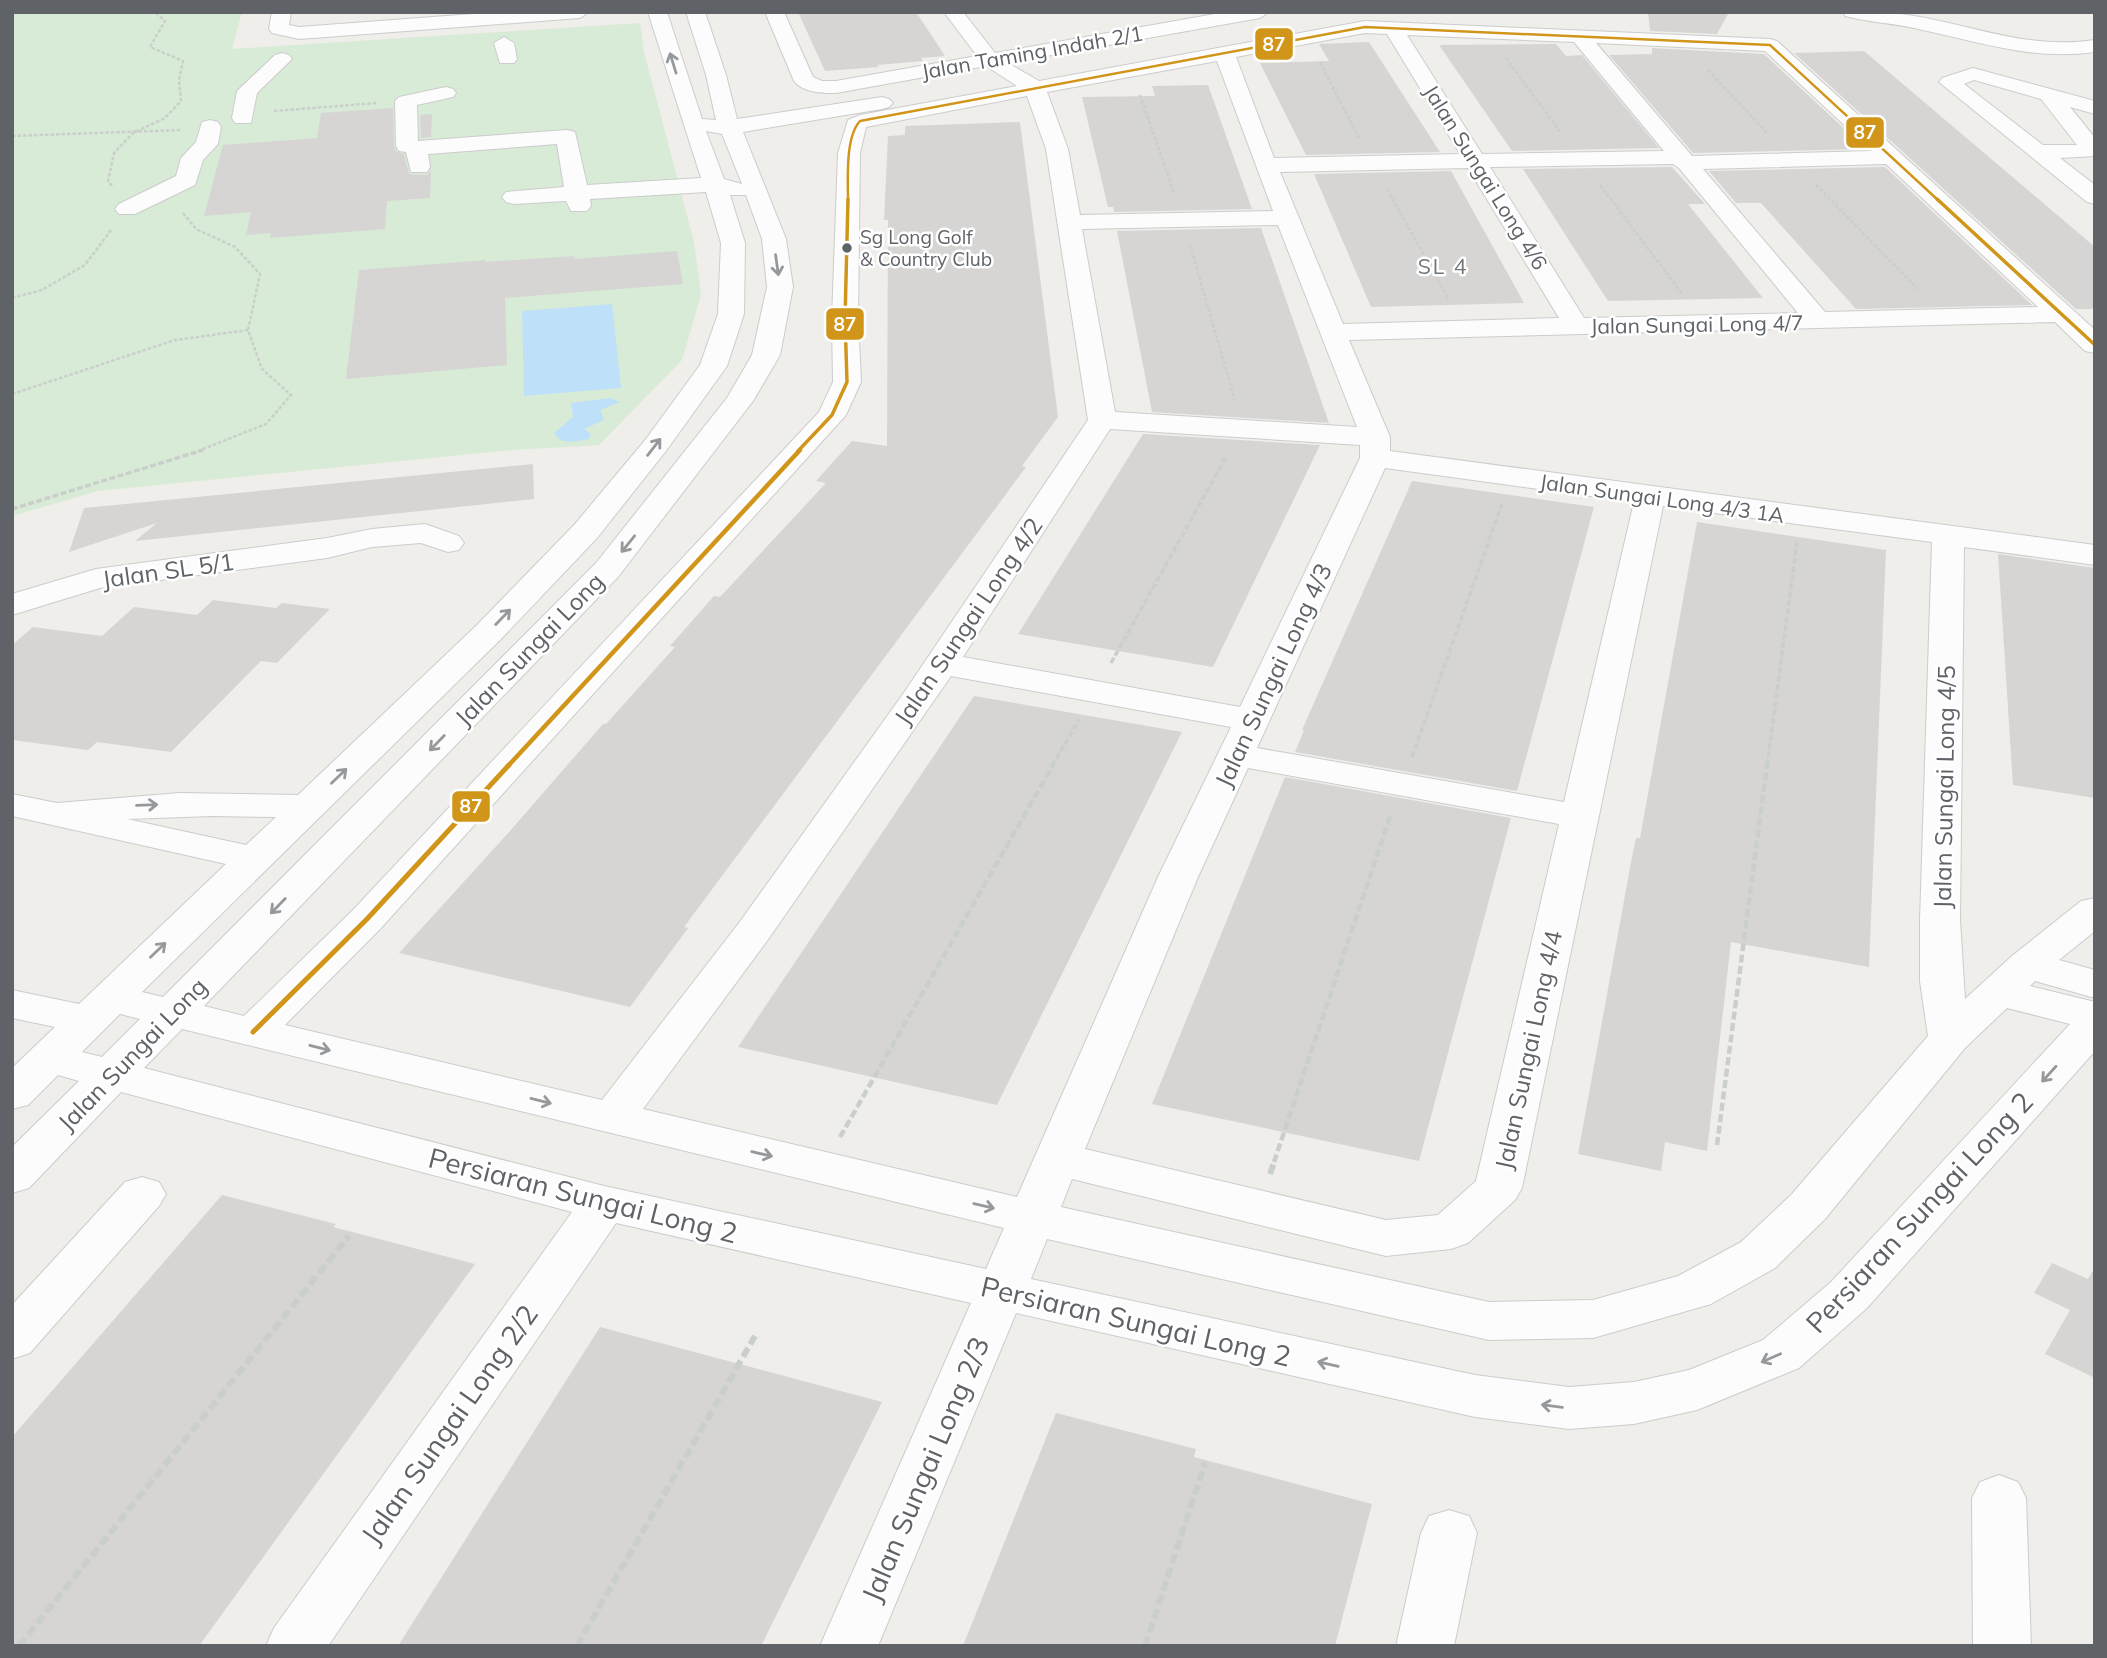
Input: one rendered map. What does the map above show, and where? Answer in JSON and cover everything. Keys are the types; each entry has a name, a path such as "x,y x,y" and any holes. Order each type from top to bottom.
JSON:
{"street":[{"path":"282,12 279,29 299,33 580,12"},
{"name":"Jalan Sungai Long","path":"12,1176 607,570 738,401 766,355 780,287 774,239 737,183 657,12"},
{"name":"Jalan Sungai Long","path":"12,1094 489,632 586,531 656,445 713,366 731,314 737,183 710,124 716,75 695,12"},
{"path":"705,44 710,12"},
{"name":"Jalan Taming Indah 2/1","path":"774,12 804,81 818,87 836,87 1260,12"},
{"path":"953,12 990,60 1021,80 1057,149 1102,420"},
{"path":"253,1032 367,919 832,415 847,382 845,318 849,166 856,125 870,118 1021,80 1346,12"},
{"path":"1852,12 1869,17 1910,21 2025,49 2095,46"},
{"path":"1888,12 1910,21 1954,12"},
{"path":"710,124 811,112 1021,80 1392,20 1581,38 1770,45 2095,345"},
{"path":"1021,80 1224,53 1392,20"},
{"name":"Jalan Sungai Long 4/6","path":"1392,20 1577,327"},
{"name":"Jalan Sungai Long 4/7","path":"1581,38 1819,321"},
{"path":"1224,53 1375,447"},
{"path":"243,118 247,90 282,59"},
{"path":"1940,66 2095,108"},
{"path":"1973,74 1949,82 2095,197"},
{"path":"716,75 749,100 779,108 811,112"},
{"path":"446,93 406,101 407,146 417,157 568,137 578,199"},
{"path":"2039,152 2088,151 2090,147 2049,95"},
{"path":"515,204 737,183 761,136 811,112"},
{"path":"127,209 187,180 192,158 207,144 210,127"},
{"path":"1266,166 1890,157"},
{"path":"1069,222 1287,218"},
{"path":"1819,321 2061,314"},
{"name":"Jalan Sungai Long 4/7","path":"1332,332 1819,321"},
{"name":"Jalan Sungai Long 4/3 1A","path":"1102,420 1242,428 1375,447 1511,477 2095,555"},
{"name":"Jalan Sungai Long 4/2","path":"612,1118 753,932 942,664 1102,420"},
{"name":"Jalan Sungai Long 4/3","path":"1000,1291 1178,877 1375,447"},
{"name":"Jalan Sungai Long 4/4","path":"1056,1159 1386,1238 1451,1231 1498,1188 1650,497"},
{"name":"Jalan Sungai Long 4/5","path":"1948,536 1940,932 1941,981 1950,1038"},
{"name":"Jalan SL 5/1","path":"12,605 96,579 327,548"},
{"path":"942,664 1252,720"},
{"path":"1236,755 1578,816"},
{"path":"55,815 118,806 168,804 240,803 306,807"},
{"path":"12,805 253,858"},
{"path":"12,1004 171,1013 1033,1218 1489,1321 1593,1319 1693,1291 1758,1255 1808,1207 1950,1038 2013,979 2095,910"},
{"path":"2013,979 2095,984"},
{"path":"2013,979 2095,1016"},
{"name":"Persiaran Sungai Long 2","path":"48,1058 604,1203 1475,1396 1569,1408 1634,1403 1697,1389 1782,1353 1849,1295 2095,1023"},
{"path":"12,1339 142,1194"},
{"name":"Jalan Sungai Long 2/2","path":"295,1646 604,1203"},
{"name":"Jalan Sungai Long 2/3","path":"849,1646 1000,1291"},
{"path":"1999,1498 2002,1646"},
{"path":"1424,1646 1448,1533"}],"path":[{"path":"12,298 42,290 85,265 127,209 108,180 114,153 132,133 165,118 181,100 179,80 183,61 150,47 165,21 155,12"},
{"path":"843,1132 1242,428 1183,220 1138,90"},
{"path":"12,509 209,448 266,424 291,395 262,369 248,330 260,274 234,247 197,229 183,215 187,180"},
{"path":"12,394 176,340 248,330"},
{"path":"1259,1207 1402,785 1511,477"},
{"path":"1717,1145 1800,516"},
{"path":"19,1646 348,1236"},
{"path":"577,1646 755,1336"},
{"path":"1145,1646 1205,1463"}],"green space":[{"path":"12,12 242,12 232,49 640,23 644,52 694,242 701,295 682,360 599,445 512,450 98,491 12,516"}],"water":[{"path":"612,304 621,388 524,396 522,311"},
{"path":"610,398 620,402 600,410 604,420 584,429 591,434 589,439 565,441 554,433 573,417 571,403"}],"building":[{"path":"798,12 916,12 945,56 877,65 879,67 825,71"},
{"path":"1648,12 1729,12 1717,34 1650,31"},
{"path":"1369,42 1440,152 1306,155 1260,63 1329,61 1319,44"},
{"path":"1556,44 1566,56 1582,55 1659,148 1512,151 1439,45"},
{"path":"1652,48 1764,54 1866,149 1693,153 1609,55 1652,54"},
{"path":"1864,51 2095,247 2095,309 2076,309 1794,53"},
{"path":"1208,85 1252,209 1114,212 1113,207 1108,207 1082,97 1155,96 1152,86"},
{"path":"393,108 394,147 397,152 404,154 409,174 427,175 431,171 430,198 387,201 385,229 270,238 271,233 246,235 251,212 204,216 223,145 317,138 321,113"},
{"path":"432,114 431,137 421,138 420,115"},
{"path":"1020,122 1058,417 1022,466 1026,467 684,927 688,928 630,1007 399,953 675,647 670,646 714,596 720,597 826,483 816,481 852,441 887,446 888,220 884,220 888,136 905,135 905,126"},
{"path":"1672,167 1705,204 1688,204 1763,298 1608,301 1523,169"},
{"path":"1885,167 2032,305 1856,309 1761,203 1736,203 1709,171"},
{"path":"1451,171 1524,303 1371,307 1314,174"},
{"path":"1261,228 1329,423 1152,412 1117,231"},
{"path":"677,251 683,284 505,298 507,365 346,379 359,270 486,260 574,256 575,259"},
{"path":"1143,434 1320,445 1213,667 1018,634"},
{"path":"533,464 534,499 135,541 157,523 69,552 84,508"},
{"path":"1412,481 1594,507 1517,791 1295,752 1302,730"},
{"path":"1697,522 1886,550 1869,967 1731,942 1707,1151 1665,1142 1661,1171 1578,1154 1631,862 1636,838 1640,838"},
{"path":"1998,554 2095,568 2095,798 2013,785"},
{"path":"213,600 276,608 282,603 330,609 277,663 261,661 171,752 97,742 88,750 12,740 12,645 33,627 102,636 134,607 197,615"},
{"path":"974,696 1182,732 997,1105 738,1047"},
{"path":"1285,777 1511,818 1419,1161 1152,1104"},
{"path":"222,1195 475,1264 199,1646 12,1646 12,1437"},
{"path":"2052,1263 2088,1279 2095,1267 2095,1378 2045,1354 2070,1310 2034,1293"},
{"path":"600,1327 882,1402 761,1646 398,1646"},
{"path":"1056,1413 1196,1449 1194,1457 1372,1504 1335,1646 963,1646"}],"transit line":[{"name":"87","path":"253,1032 367,919 832,415 847,382 845,319 849,153 856,125 860,121 1365,27 1770,45 2095,345"}],"place":[{"name":"Sg Long Golf & Country Club","path":"847,248"}],"district":[{"name":"SL 4","path":"1443,266"}]}
